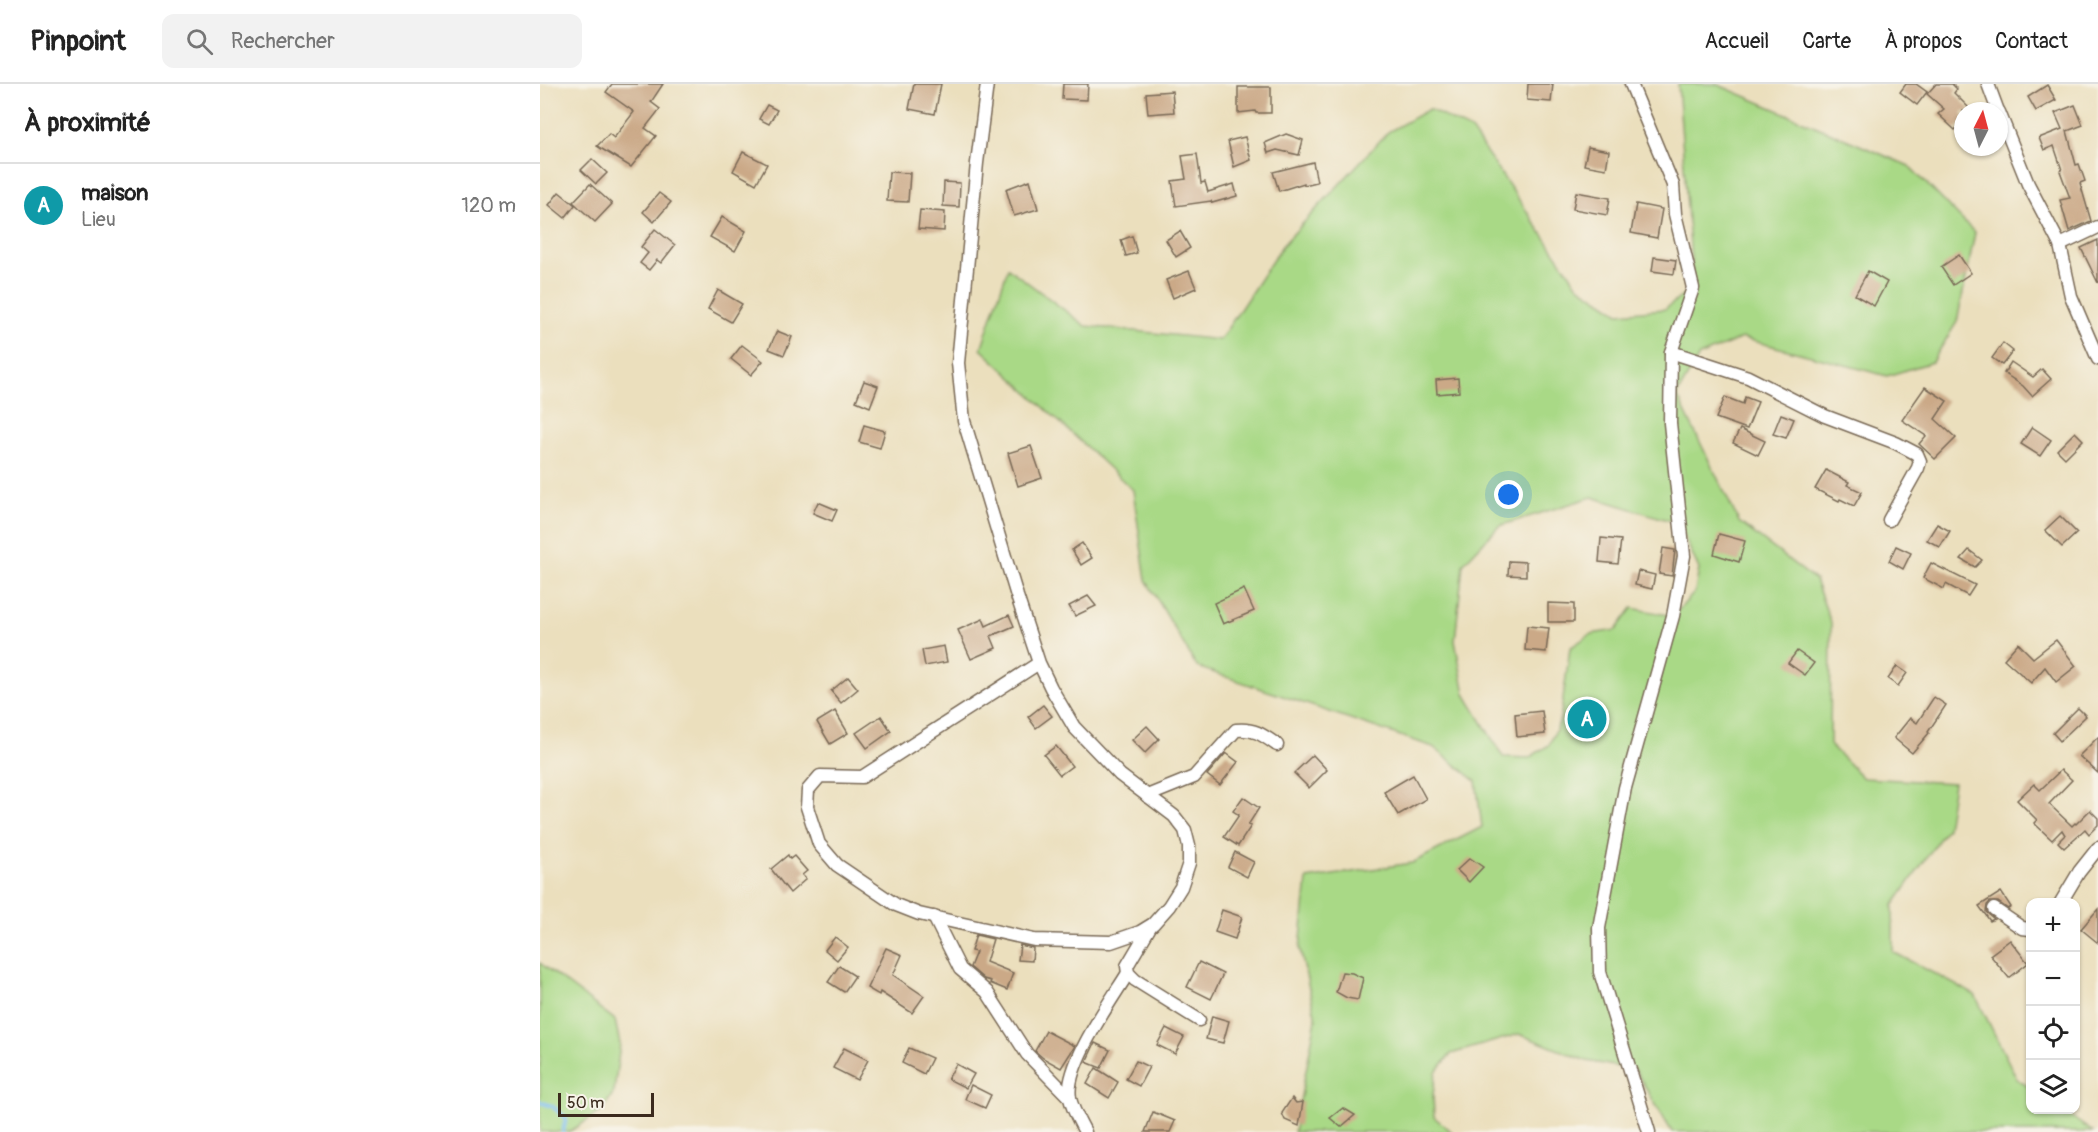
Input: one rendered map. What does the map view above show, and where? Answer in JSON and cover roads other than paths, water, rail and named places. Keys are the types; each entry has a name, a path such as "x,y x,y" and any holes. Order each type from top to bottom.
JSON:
{"street":[{"path":"987,84 958,363 964,422 1039,663 1074,727 1120,775 1174,816 1185,830 1189,846 1189,863 1181,887 1169,906 1153,924 1127,966 1128,973 1135,980 1199,1020"},
{"path":"1631,84 1673,185 1675,214 1693,288 1671,352 1670,423 1684,556 1673,616 1625,788 1599,928 1600,972 1649,1132"},
{"path":"1988,84 1995,102"},
{"path":"2008,134 2028,184 2060,245 2071,296 2098,359"},
{"path":"2060,245 2098,228"},
{"path":"1671,352 1748,377 1825,416 1896,443 1917,454 1920,461 1918,468 1888,520"},
{"path":"1039,663 862,777 820,776 808,790 807,807 819,844 837,865 896,904 919,914 1034,940 1076,942 1111,942 1140,932 1153,924"},
{"path":"1147,796 1194,777 1236,730 1247,729 1257,732 1277,745"},
{"path":"2064,898 2079,872 2098,848"},
{"path":"1994,909 2026,928"},
{"path":"934,917 960,969 987,992 1027,1054 1070,1098 1085,1132"},
{"path":"1070,1098 1071,1082 1077,1059 1128,973"}],"waterway":[{"path":"540,1102 552,1106 566,1118 563,1132"}],"place":[{"name":"maison","path":"1587,719"}]}
